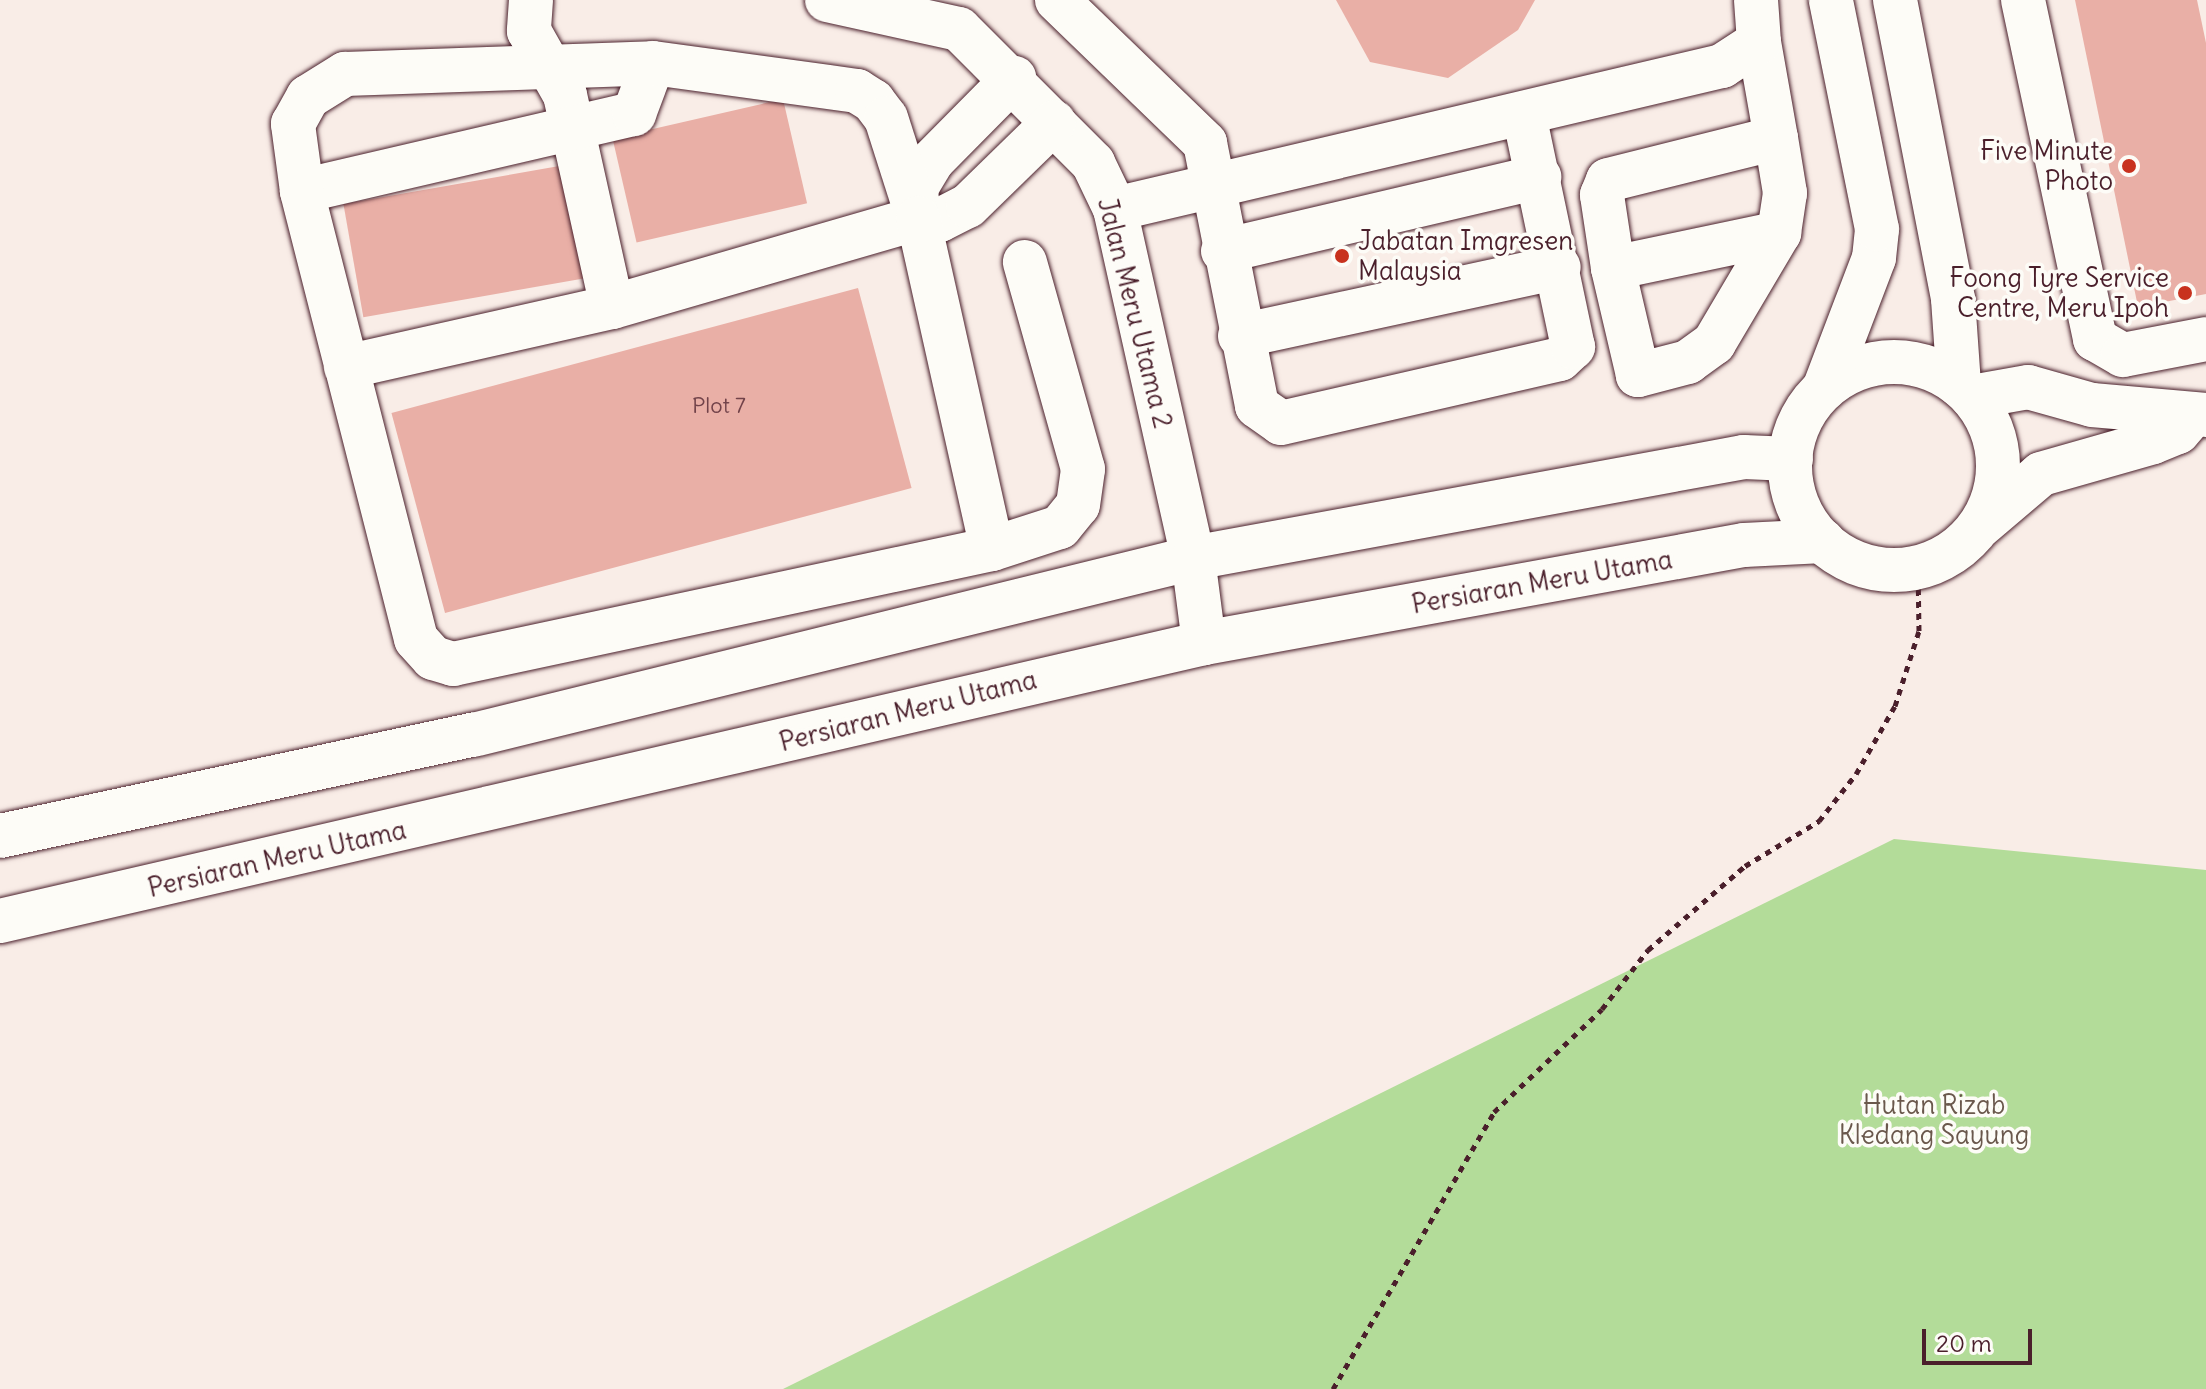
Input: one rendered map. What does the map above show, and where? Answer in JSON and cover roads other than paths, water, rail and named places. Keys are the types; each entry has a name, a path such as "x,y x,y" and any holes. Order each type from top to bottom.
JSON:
{"main road":[{"path":"531,0 529,31 573,127 612,307"},
{"name":"Jalan Meru Utama 2","path":"827,0 972,14 1014,78 1093,163 1115,209 1193,558 1204,643"},
{"path":"1057,0 1205,143 1208,184 1257,406 1281,423 1560,359 1573,347 1573,329 1524,115"},
{"path":"1831,0 1877,229 1874,258 1824,389 1800,421 1791,459 1804,517 1823,541 1867,567 1918,568 1942,559 2041,474 2153,442 2178,432 2199,416"},
{"path":"1895,0 1953,299 1966,391"},
{"path":"2023,0 2095,339 2123,355 2206,339"},
{"path":"1115,209 1208,184 1524,115 1722,66 1758,21"},
{"path":"1758,21 1785,193 1779,233 1714,343 1688,362 1638,375 1613,268 1602,195 1608,180 1776,138"},
{"path":"302,191 639,111 653,63"},
{"path":"992,549 918,218 886,118 857,91 653,63 345,74 308,97 293,124 302,191 416,639 433,658 453,664 992,549 1060,527 1078,505 1083,469 1025,262"},
{"path":"918,218 916,188 932,161 1014,78"},
{"path":"346,367 612,307 918,218 940,220 968,206 1054,122"},
{"path":"1223,251 1539,177"},
{"path":"1613,268 1779,233"},
{"path":"1240,336 1559,267"},
{"path":"1966,391 2056,383 2095,339"},
{"path":"1824,389 1854,370 1890,362 1926,367 1966,391 1988,420 1997,461 1993,502 1980,526"},
{"path":"2028,387 2072,402 2157,407 2199,416"},
{"path":"0,836 473,735 1193,558 1744,457 1791,459"},
{"name":"Persiaran Meru Utama","path":"0,921 1204,643 1744,545 1823,541"}],"place":[{"name":"Five Minute Photo","path":"2129,166"},
{"name":"Jabatan Imgresen Malaysia","path":"1342,256"},
{"name":"Foong Tyre Service Centre, Meru Ipoh","path":"2185,293"}],"park label":[{"name":"Hutan Rizab Kledang Sayung","path":"1934,1120"}]}
